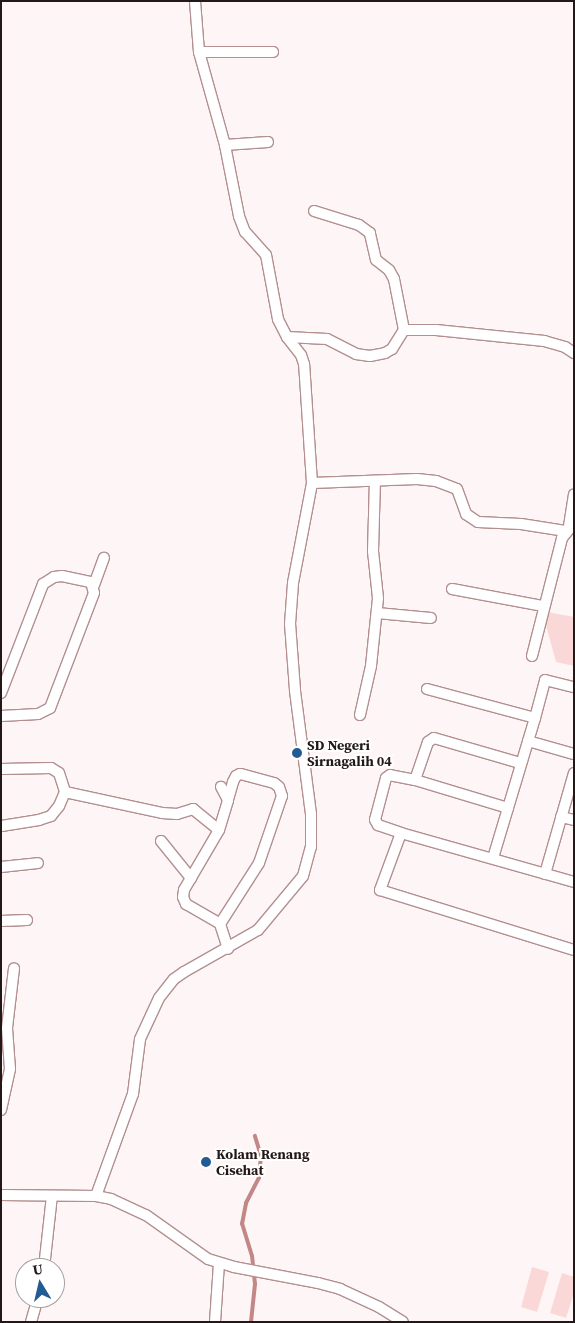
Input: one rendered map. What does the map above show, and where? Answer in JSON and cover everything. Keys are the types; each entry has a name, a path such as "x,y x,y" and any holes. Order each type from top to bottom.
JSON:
{"street":[{"path":"96,1196 134,1094 137,1055 149,1016 159,998 174,979 258,930 300,881 305,871 311,847 311,814 293,673 290,624 293,583 312,483 304,364 301,355 287,337 276,311 266,255 245,232 239,216 225,145 199,52 194,1"},
{"path":"199,52 273,52"},
{"path":"225,145 268,142"},
{"path":"287,337 327,339 356,354 370,356 385,353 392,349 404,330 394,279 389,270 376,260 370,233 359,225 314,211"},
{"path":"404,330 436,330 544,342 565,347 574,353"},
{"path":"360,715 371,666 377,613 378,587 373,551 375,481"},
{"path":"312,483 436,481 457,489 466,514 478,522 570,527"},
{"path":"532,656 543,606 570,527 574,494"},
{"path":"1,716 38,714 50,708 94,593 94,585 104,558"},
{"path":"1,693 43,584 54,577 62,576 88,580 94,585"},
{"path":"452,589 543,606"},
{"path":"377,613 431,618"},
{"path":"493,858 535,718 544,680 574,687"},
{"path":"427,689 535,718"},
{"path":"415,780 428,742 434,738 520,763"},
{"path":"528,741 574,754"},
{"path":"1,769 51,768 59,773 65,792 60,806 45,819 1,826"},
{"path":"545,874 574,773"},
{"path":"220,924 259,863 282,796 279,787 274,784 240,774 236,776 233,782 211,847 183,894 186,904 220,924 228,949"},
{"path":"508,808 394,775 387,776 375,817 378,825 401,833 574,882"},
{"path":"222,788 228,800"},
{"path":"65,792 162,813 177,814 193,809 218,830"},
{"path":"561,817 574,820"},
{"path":"401,833 380,890 574,950"},
{"path":"161,841 191,878"},
{"path":"1,867 38,863"},
{"path":"1,921 27,920"},
{"path":"1,1110 10,1069 7,1028 14,968"},
{"path":"1,1196 96,1196 135,1208 158,1222 198,1253 219,1263 318,1283 340,1290 370,1302 403,1322"},
{"path":"45,1258 52,1196"},
{"path":"215,1322 219,1263"},
{"path":"31,1322 35,1308"}],"shaded area":[{"path":"542,611 574,617 574,666 556,662"},
{"path":"532,1267 549,1272 537,1312 521,1307"},
{"path":"562,1273 574,1277 574,1293 566,1318 550,1313"}],"waterway":[{"path":"251,1322 255,1284 252,1256 242,1224 246,1203 259,1178 261,1156 255,1136"}],"place":[{"name":"SD Negeri Sirnagalih 04","path":"297,753"},
{"name":"Kolam Renang Cisehat","path":"206,1162"}]}
